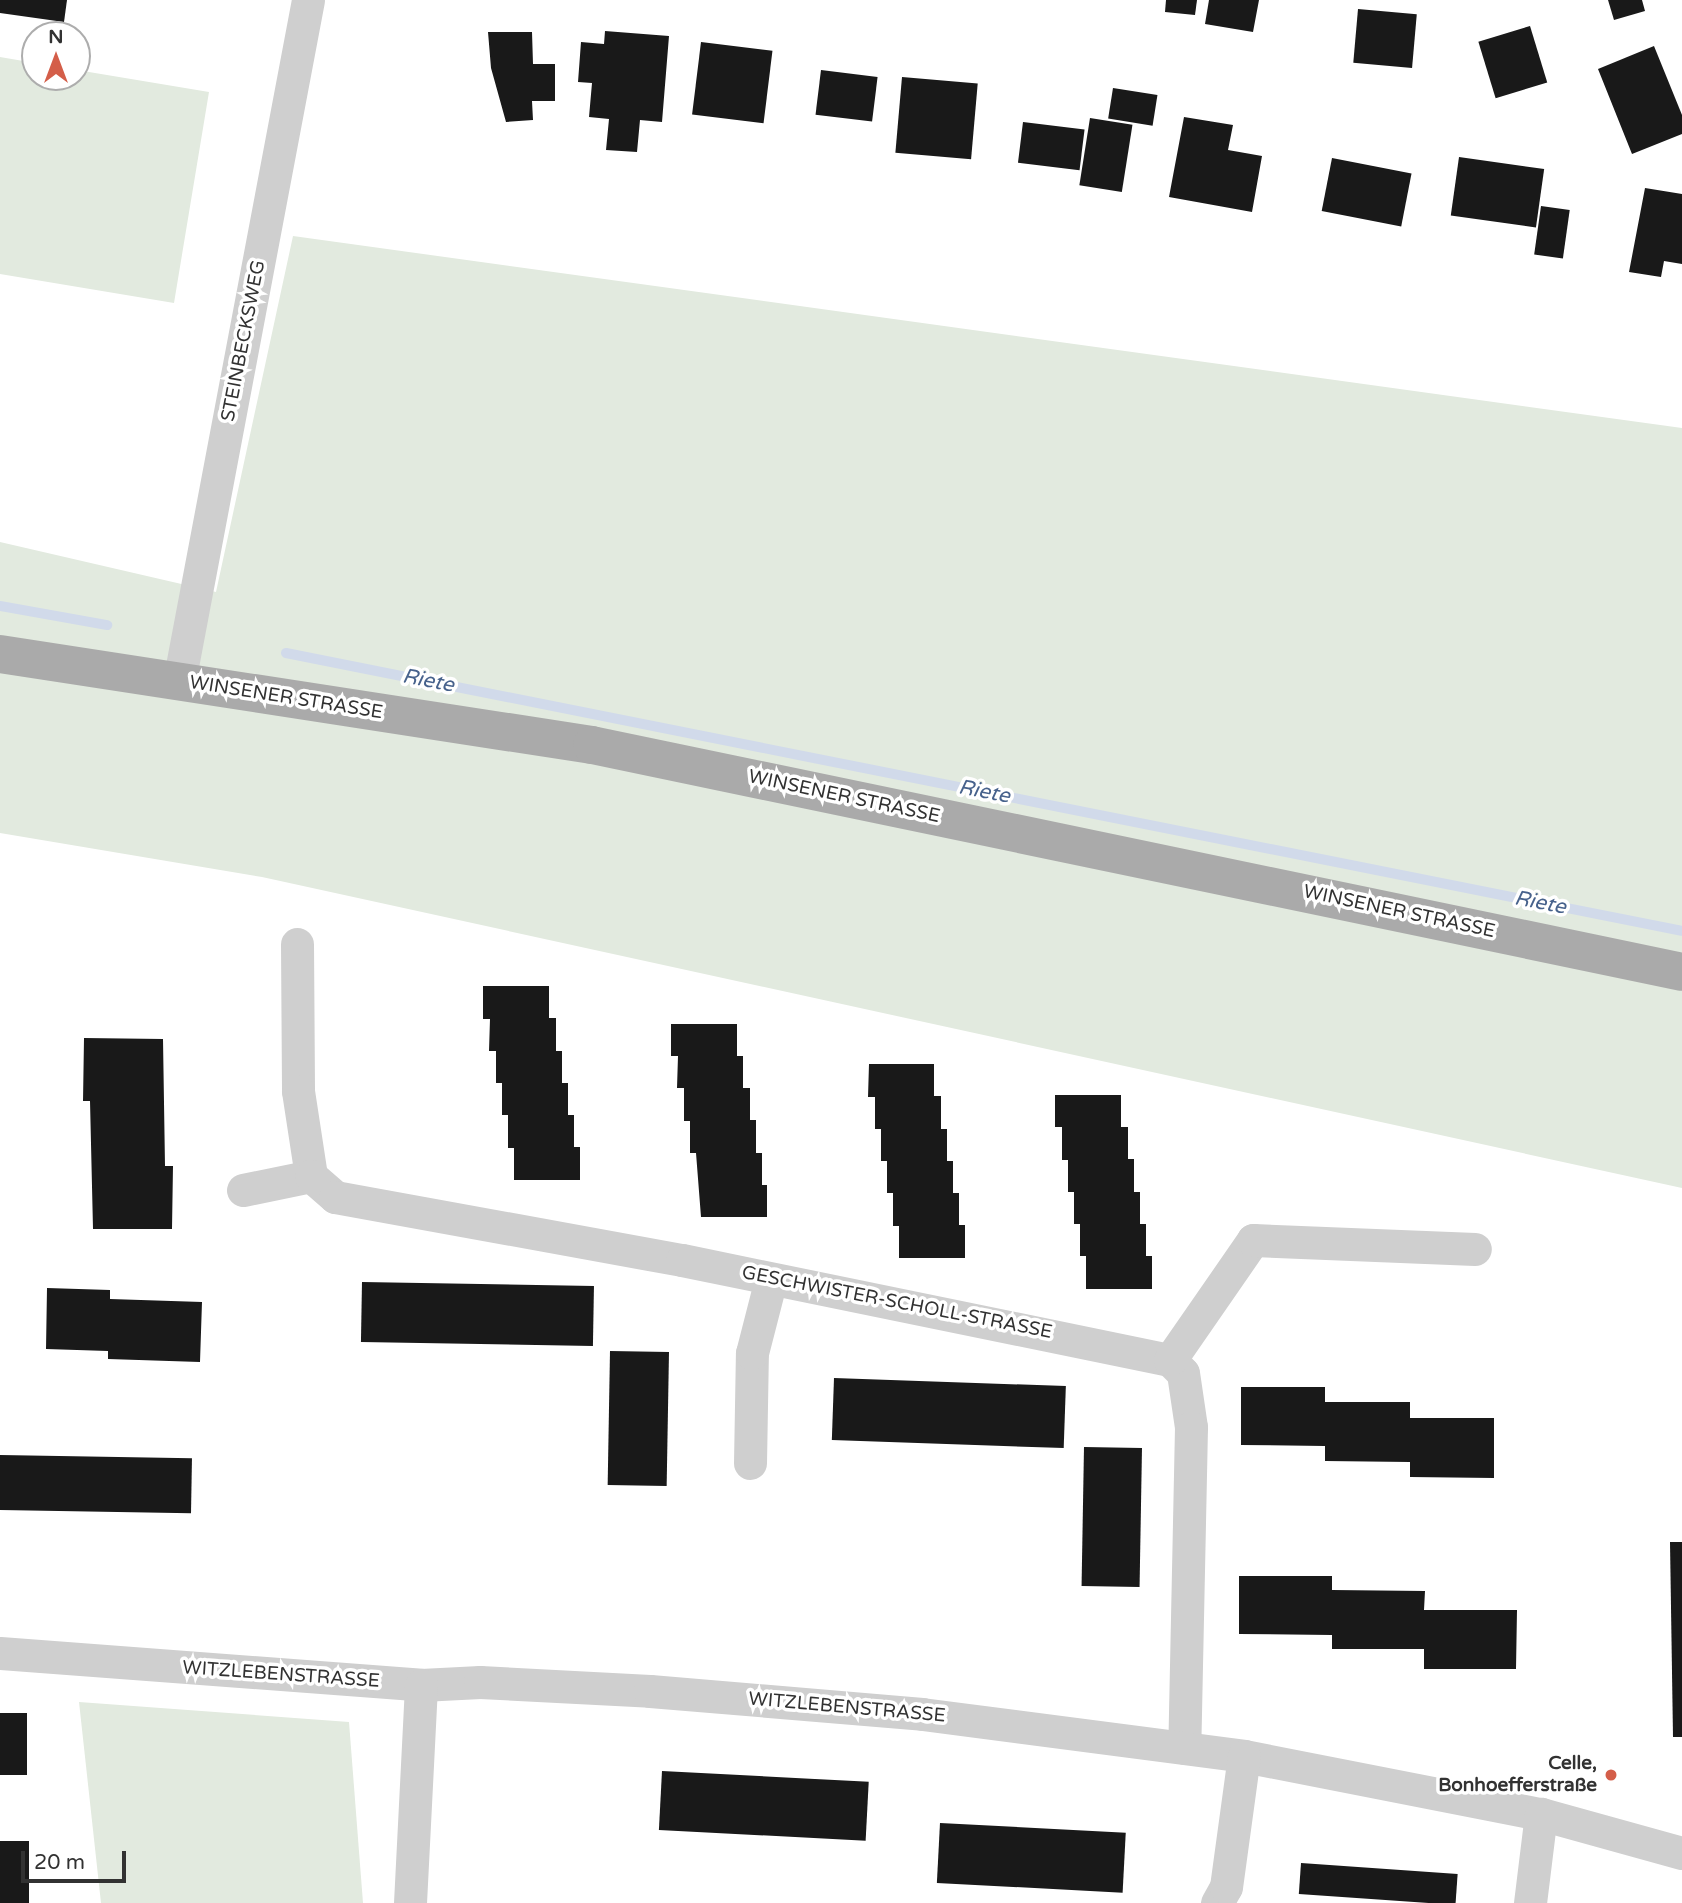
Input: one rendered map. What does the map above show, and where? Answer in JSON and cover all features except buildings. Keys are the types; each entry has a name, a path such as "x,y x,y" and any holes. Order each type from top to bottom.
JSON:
{"main road":[{"name":"WINSENER STRASSE","path":"0,654 592,745 1682,972"}],"street":[{"name":"STEINBECKSWEG","path":"179,682 308,0"},
{"path":"243,1190 311,1176 298,1091 298,944"},
{"name":"GESCHWISTER-SCHOLL-STRASSE","path":"311,1176 335,1197 771,1279 1170,1360"},
{"path":"1184,1748 1191,1427 1182,1373 1170,1360 1253,1240 1475,1250"},
{"path":"750,1463 752,1353 771,1279"},
{"name":"WITZLEBENSTRASSE","path":"0,1653 421,1685 480,1682 663,1692 922,1714 1244,1756 1541,1814 1682,1853"},
{"path":"410,1903 421,1685"},
{"path":"1217,1903 1226,1887 1244,1756"},
{"path":"1530,1903 1541,1814"}],"shaded area":[{"path":"0,57 21,61 21,91 91,91 91,72 209,92 174,303 0,274"},
{"path":"293,236 1682,428 1682,1188 262,877 0,833 0,542 216,592"},
{"path":"79,1702 349,1722 363,1903 101,1903"}],"waterway":[{"name":"Riete","path":"0,606 107,625"},
{"name":"Riete","path":"286,653 1682,931"}],"place":[{"name":"Celle, Bonhoefferstraße","path":"1611,1775"}]}
